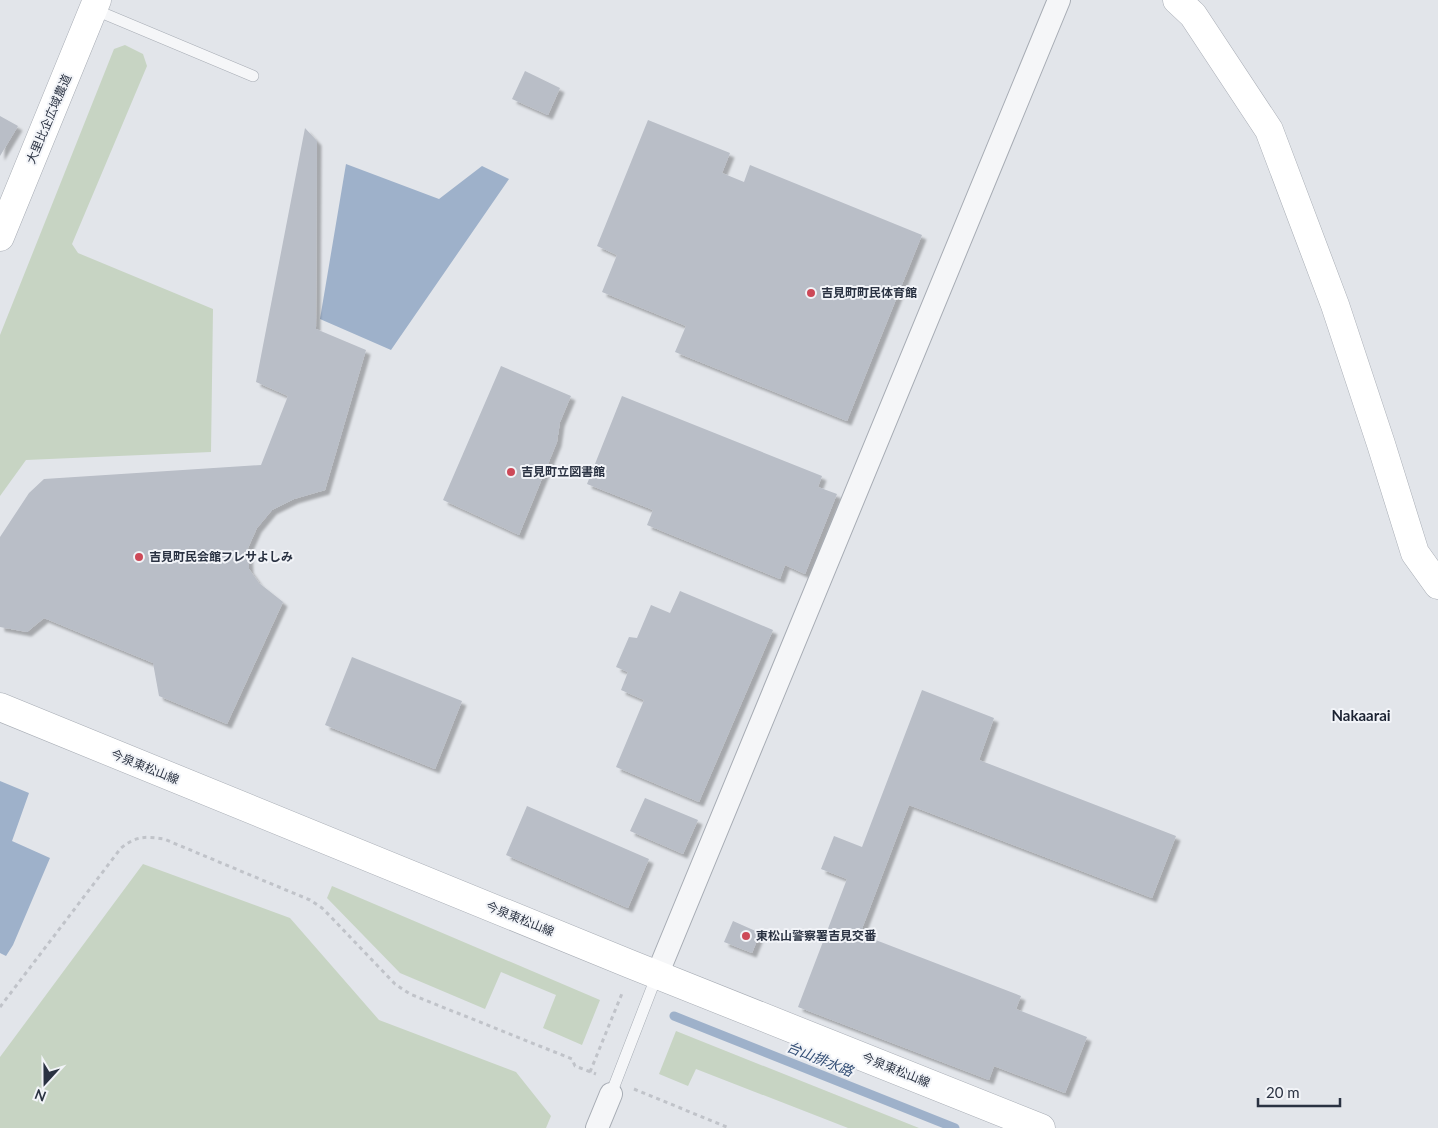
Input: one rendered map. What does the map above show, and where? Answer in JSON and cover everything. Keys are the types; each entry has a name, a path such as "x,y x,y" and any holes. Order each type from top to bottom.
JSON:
{"main road":[{"path":"1176,0 1193,15 1269,130 1336,305 1415,553 1438,585"},
{"name":"大里比企広域農道","path":"0,237 95,4"},
{"name":"今泉東松山線","path":"0,708 657,975 1042,1128"}],"street":[{"path":"657,975 1059,0"},
{"path":"597,1128 614,1088"}],"lane":[{"path":"95,4 253,76"},
{"path":"614,1088 657,975"}],"path":[{"path":"0,1008 121,848 131,840 146,837 164,839 310,900 322,908 395,984 410,994 572,1059 575,1066 590,1072 614,1088 729,1128"},
{"path":"590,1072 624,989 624,984"}],"green space":[{"path":"125,45 143,54 147,66 72,244 78,253 213,309 211,452 26,460 0,496 0,335 114,49"},
{"path":"143,864 290,918 379,1020 516,1072 551,1116 546,1128 0,1128 0,1057"},
{"path":"332,886 600,1000 582,1045 543,1028 556,995 501,972 485,1009 400,973 327,898"},
{"path":"676,1031 919,1128 848,1128 696,1069 688,1086 659,1074"}],"water":[{"path":"346,164 439,199 482,166 509,179 391,350 320,319"},
{"path":"0,781 29,793 12,841 50,858 13,945 6,956 0,953"}],"building":[{"path":"525,71 560,88 548,115 512,99"},
{"path":"0,116 18,126 0,156"},
{"path":"648,120 730,153 722,173 744,182 750,165 922,235 847,421 675,352 686,326 602,292 617,255 597,246"},
{"path":"305,128 317,141 316,329 366,350 325,490 294,499 272,510 257,528 248,548 249,569 259,583 283,602 227,724 159,696 153,663 44,618 27,632 0,627 0,537 29,493 44,479 261,465 288,396 256,382"},
{"path":"501,366 571,396 560,422 557,442 519,535 443,500"},
{"path":"622,396 822,476 818,487 837,494 805,574 785,565 780,579 647,525 653,510 587,484"},
{"path":"680,591 773,630 699,802 616,767 644,700 621,690 628,672 616,667 629,637 637,638 651,605 670,613"},
{"path":"352,657 462,701 435,769 325,725"},
{"path":"922,690 994,718 979,760 1176,836 1152,898 909,805 860,934 1021,996 1016,1009 1087,1037 1065,1093 994,1066 989,1080 798,1007 847,879 821,869 834,836 862,847"},
{"path":"645,798 698,820 683,854 630,831"},
{"path":"527,806 649,859 628,908 506,855"},
{"path":"733,921 760,933 752,953 724,942"}],"waterway":[{"name":"台山排水路","path":"674,1016 955,1128"}],"place":[{"name":"吉見町町民体育館","path":"811,293"},
{"name":"吉見町立図書館","path":"511,472"},
{"name":"吉見町民会館フレサよしみ","path":"139,557"},
{"name":"東松山警察署吉見交番","path":"746,936"}],"district":[{"name":"Nakaarai","path":"1361,716"}]}
